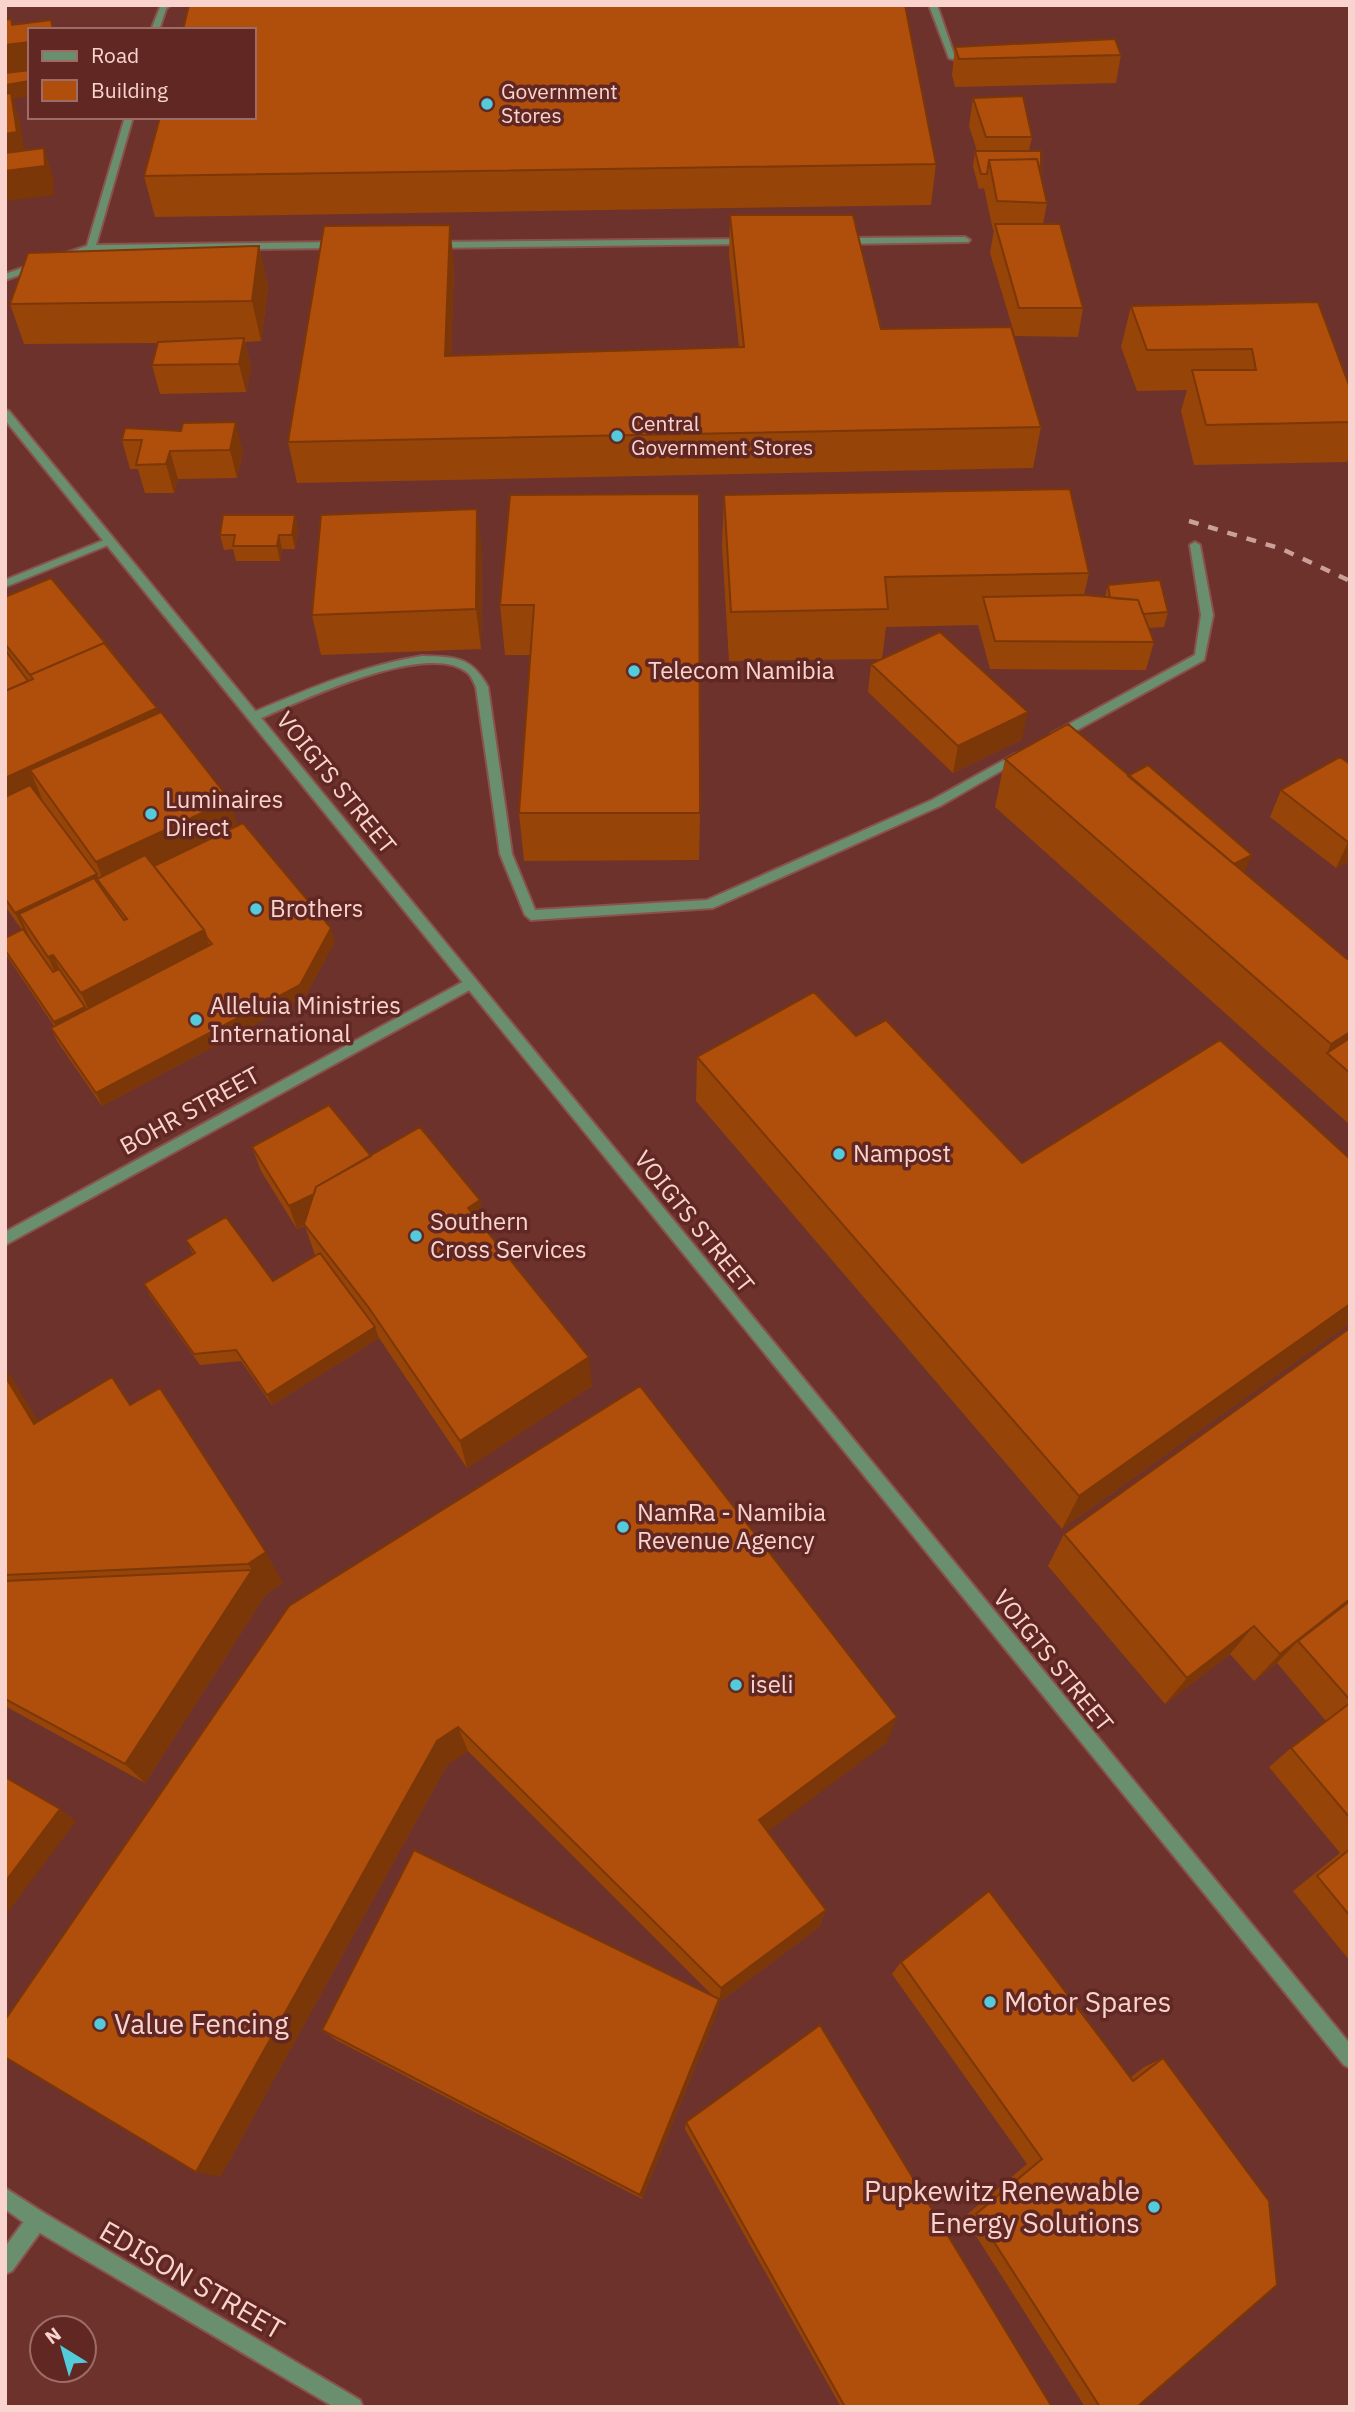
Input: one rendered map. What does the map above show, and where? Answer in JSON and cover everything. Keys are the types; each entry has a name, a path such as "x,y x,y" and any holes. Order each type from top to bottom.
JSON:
{"street":[{"path":"156,28 162,8 166,5"},
{"path":"933,5 953,58"},
{"path":"90,248 128,119"},
{"path":"827,241 965,240"},
{"path":"424,245 757,242"},
{"path":"54,260 90,248 354,245"},
{"path":"5,277 42,265"},
{"name":"VOIGTS STREET","path":"5,413 1350,2059"},
{"path":"5,584 109,541"},
{"path":"1044,743 1200,657 1207,615 1195,545"},
{"path":"253,717 362,672 396,663 457,662 473,671 482,687 506,854 531,915 709,905 936,803 1032,750"},
{"name":"BOHR STREET","path":"5,1239 470,983"},
{"name":"EDISON STREET","path":"5,2197 37,2220 353,2407"},
{"path":"5,2264 37,2220"}],"building":[{"path":"189,5 905,5 936,164 144,176 159,119 256,119 256,28 183,28"},
{"path":"11,19 12,25 51,20 53,28 28,28 28,42 5,45 5,20"},
{"path":"1115,39 1121,55 959,59 955,47"},
{"path":"28,70 28,81 5,85 5,73"},
{"path":"11,93 17,132 5,134 5,94"},
{"path":"1023,96 1032,137 986,137 973,98"},
{"path":"44,148 45,166 5,171 5,153"},
{"path":"975,151 1041,151 1041,173 1037,159 989,160 987,174 981,174"},
{"path":"1037,159 1047,203 997,201 989,160"},
{"path":"730,215 853,215 881,329 1011,327 1041,427 288,442 324,226 450,225 445,356 744,347"},
{"path":"995,224 1060,224 1083,308 1019,308"},
{"path":"259,246 252,301 10,304 28,253"},
{"path":"1318,302 1350,388 1350,422 1206,425 1192,370 1256,370 1252,349 1147,350 1131,306"},
{"path":"244,338 239,364 152,365 158,342"},
{"path":"236,422 230,450 170,451 166,464 136,465 142,440 122,440 125,428 181,431 183,423"},
{"path":"1070,489 1089,573 885,577 888,609 731,612 724,495"},
{"path":"699,494 700,813 519,813 534,605 500,605 510,495"},
{"path":"477,509 476,609 312,615 321,515"},
{"path":"223,515 295,515 292,535 279,535 277,546 233,546 235,535 220,535"},
{"path":"51,578 112,651 104,643 30,675 5,644 5,597"},
{"path":"1160,580 1168,612 1143,614 1138,600 1110,598 1108,585"},
{"path":"1084,595 1138,600 1154,642 995,641 983,597"},
{"path":"940,632 1028,712 958,746 871,664"},
{"path":"104,643 157,708 5,778 5,691 33,679 30,675"},
{"path":"5,650 28,681 5,691"},
{"path":"161,712 230,800 96,862 30,770"},
{"path":"1068,724 1347,959 1350,957 1350,1032 1331,1044 1005,759"},
{"path":"1340,757 1350,764 1348,842 1281,790"},
{"path":"1148,765 1252,855 1234,864 1128,776"},
{"path":"30,785 97,874 15,913 5,898 5,797"},
{"path":"243,823 331,928 300,985 96,1093 51,1028 212,944 154,866"},
{"path":"145,855 204,930 81,993 53,955 48,957 19,914 94,878 124,920 127,919 97,879"},
{"path":"23,929 53,972 59,969 85,1007 54,1022 5,950 5,938"},
{"path":"814,992 856,1036 886,1020 1022,1163 1220,1040 1350,1159 1350,1304 1079,1496 697,1057"},
{"path":"1350,1038 1350,1073 1327,1053"},
{"path":"329,1105 371,1156 316,1187 314,1194 289,1206 252,1147"},
{"path":"420,1127 480,1200 468,1208 589,1357 460,1441 369,1308 304,1224 316,1187"},
{"path":"226,1217 273,1281 320,1253 375,1327 267,1395 236,1350 194,1354 144,1284 195,1253 186,1240"},
{"path":"1350,1328 1350,1599 1280,1654 1254,1626 1187,1678 1064,1534"},
{"path":"5,1376 34,1424 112,1377 130,1405 160,1388 266,1552 248,1564 5,1575"},
{"path":"640,1386 897,1717 759,1820 826,1910 721,1988 458,1727 437,1741 196,2172 5,2057 5,2020 289,1606"},
{"path":"252,1570 125,1764 5,1699 5,1581"},
{"path":"1350,1601 1350,1700 1298,1641"},
{"path":"1350,1703 1350,1818 1291,1748"},
{"path":"5,1777 60,1809 5,1882"},
{"path":"1350,1849 1350,1916 1317,1876"},
{"path":"414,1850 719,1999 640,2195 322,2030"},
{"path":"989,1891 1133,2081 1163,2058 1269,2201 1277,2285 1137,2407 1100,2407 976,2214 1042,2159 901,1962"},
{"path":"820,2025 1052,2407 845,2407 686,2122"}],"railway":[{"path":"1189,521 1282,549 1350,581"}],"place":[{"name":"Government Stores","path":"487,104"},
{"name":"Central Government Stores","path":"617,436"},
{"name":"Telecom Namibia","path":"634,671"},
{"name":"Luminaires Direct","path":"151,814"},
{"name":"Brothers","path":"256,909"},
{"name":"Alleluia Ministries International","path":"196,1020"},
{"name":"Nampost","path":"839,1154"},
{"name":"Southern Cross Services","path":"416,1236"},
{"name":"NamRa - Namibia Revenue Agency","path":"623,1527"},
{"name":"iseli","path":"736,1685"},
{"name":"Motor Spares","path":"990,2002"},
{"name":"Value Fencing","path":"100,2024"},
{"name":"Pupkewitz Renewable Energy Solutions","path":"1154,2207"}]}
